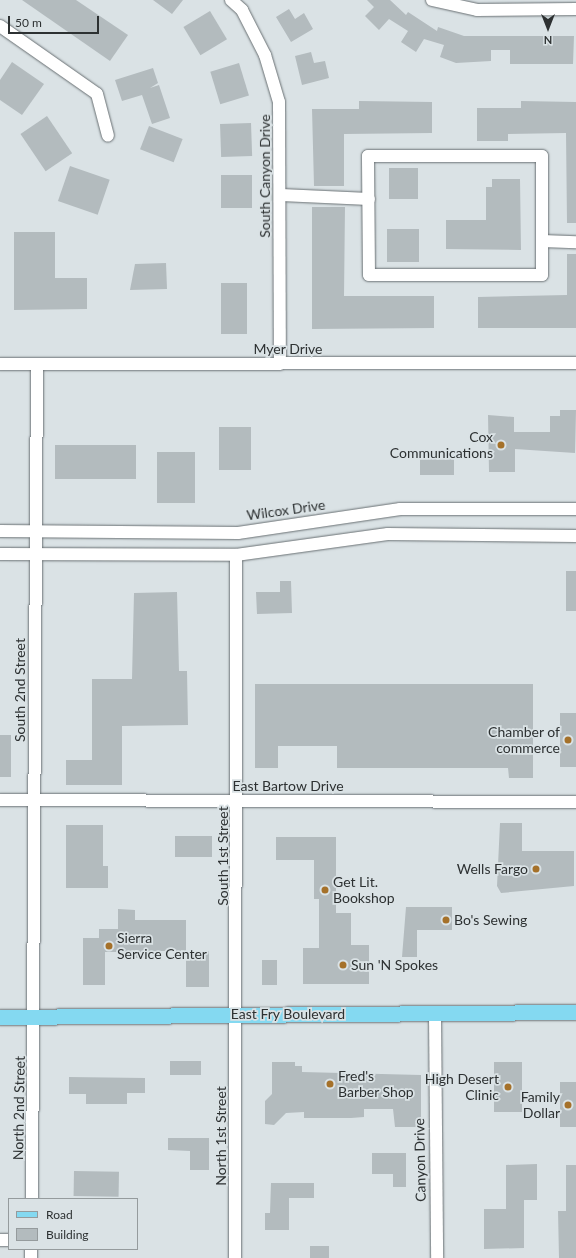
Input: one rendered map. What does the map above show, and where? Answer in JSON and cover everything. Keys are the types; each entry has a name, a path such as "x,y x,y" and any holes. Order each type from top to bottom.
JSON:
{"main road":[{"name":"East Fry Boulevard","path":"0,1017 576,1012"}],"street":[{"name":"South Canyon Drive","path":"231,0 242,10 266,55 279,102 281,195 280,364"},
{"path":"432,0 477,10 576,9"},
{"path":"2,32 97,94 108,136"},
{"path":"368,156 542,156 542,275 369,275 368,199 368,156"},
{"path":"281,195 368,199"},
{"path":"542,241 576,242"},
{"name":"Myer Drive","path":"0,364 576,363"},
{"name":"South 2nd Street","path":"35,1017 34,800 37,364"},
{"name":"Wilcox Drive","path":"0,531 238,532 400,509 576,509"},
{"path":"0,554 236,555 388,534 576,536"},
{"name":"South 1st Street","path":"236,555 238,801 236,1014"},
{"name":"East Bartow Drive","path":"0,800 576,802"},
{"name":"North 1st Street","path":"235,1258 236,1014"},
{"name":"Canyon Drive","path":"434,1014 437,1258"},
{"name":"North 2nd Street","path":"32,1198 35,1017"}],"building":[{"path":"22,0 76,0 128,35 110,61"},
{"path":"153,0 183,0 172,14"},
{"path":"367,0 390,0 406,15 408,12 437,31 438,27 464,36 574,36 573,64 510,64 510,50 491,50 491,61 456,63 440,57 444,45 424,39 416,52 401,42 408,31 389,19 379,30 365,16 374,7"},
{"path":"289,9 295,19 304,13 313,29 291,42 276,17"},
{"path":"210,11 227,39 200,55 183,27"},
{"path":"311,52 314,63 325,61 329,78 302,85 295,56"},
{"path":"12,62 44,84 22,115 0,100 0,80"},
{"path":"239,63 249,96 220,104 210,72"},
{"path":"153,68 158,83 150,88 159,85 170,118 152,124 142,95 122,101 115,80"},
{"path":"359,101 432,102 432,133 344,134 344,186 314,186 312,109 359,109"},
{"path":"521,101 576,102 576,223 567,223 566,133 508,134 508,141 477,141 477,108 521,108"},
{"path":"47,116 72,153 46,171 20,134"},
{"path":"251,123 252,156 221,157 220,124"},
{"path":"149,126 183,139 174,162 140,149"},
{"path":"70,166 110,180 98,215 58,201"},
{"path":"389,168 418,168 418,199 389,199"},
{"path":"221,175 252,175 252,208 221,208"},
{"path":"492,179 520,179 521,250 446,249 446,220 486,220 486,187 492,187"},
{"path":"312,207 345,207 344,296 434,296 434,328 312,329"},
{"path":"387,229 419,229 419,262 387,262"},
{"path":"14,232 55,232 55,278 87,278 87,309 14,310"},
{"path":"567,254 576,254 576,328 478,328 478,297 567,295"},
{"path":"166,263 167,289 130,290 135,264"},
{"path":"221,283 247,283 247,334 221,334"},
{"path":"560,410 576,410 575,453 515,449 515,472 489,472 488,415 514,417 514,432 550,432 550,416 560,416"},
{"path":"219,427 251,427 251,470 219,470"},
{"path":"55,445 136,445 136,479 55,479"},
{"path":"157,452 195,452 195,503 157,503"},
{"path":"420,457 454,457 454,475 420,475"},
{"path":"566,571 576,571 576,611 566,611"},
{"path":"280,581 291,581 292,613 257,614 256,592 280,592"},
{"path":"177,592 179,671 187,671 188,725 122,726 122,785 66,785 66,760 92,760 92,679 132,679 134,593"},
{"path":"255,684 533,684 533,778 509,778 508,768 337,768 337,746 278,746 278,768 255,768"},
{"name":"Chamber of commerce","path":"560,713 576,713 576,767 560,767"},
{"path":"0,735 11,735 11,777 0,777"},
{"name":"Wells Fargo","path":"500,823 522,823 522,851 574,851 574,886 501,893 497,886"},
{"path":"66,825 103,825 103,866 108,866 108,888 66,888"},
{"path":"175,836 212,836 212,857 175,857"},
{"path":"276,837 336,837 336,913 351,913 351,945 369,945 369,984 303,984 303,948 319,948 319,899 314,899 314,860 276,860"},
{"path":"406,907 452,907 452,930 417,930 417,957 402,957"},
{"path":"118,909 135,910 135,920 186,920 186,951 150,951 150,958 136,958 136,952 105,952 105,985 83,985 83,938 99,938 99,929 118,929"},
{"path":"186,951 209,951 209,987 186,987"},
{"path":"262,960 277,960 277,985 262,985"},
{"path":"170,1061 201,1061 201,1075 170,1075"},
{"path":"272,1062 295,1062 295,1066 302,1066 302,1072 421,1075 421,1127 395,1127 393,1109 364,1109 364,1117 351,1118 304,1118 304,1112 286,1113 274,1125 265,1124 265,1101 272,1094"},
{"name":"High Desert Clinic","path":"494,1062 522,1062 522,1112 494,1112"},
{"path":"69,1077 145,1078 145,1093 127,1093 127,1104 86,1104 86,1094 69,1094"},
{"name":"Family Dollar","path":"560,1082 576,1082 576,1127 560,1127"},
{"path":"168,1138 209,1138 209,1170 190,1170 190,1151 168,1150"},
{"path":"372,1153 406,1153 406,1187 393,1187 393,1174 372,1174"},
{"path":"537,1164 537,1200 524,1200 524,1248 484,1249 484,1209 506,1209 506,1165"},
{"path":"566,1165 576,1165 576,1258 559,1258 558,1211 566,1211"},
{"path":"74,1171 119,1172 119,1197 74,1196"},
{"path":"271,1183 314,1183 314,1198 289,1198 289,1230 265,1230 265,1213 270,1213"},
{"path":"310,1246 329,1246 329,1258 310,1258"}],"place":[{"name":"Cox Communications","path":"501,445"},
{"name":"Chamber of commerce","path":"568,740"},
{"name":"Wells Fargo","path":"536,869"},
{"name":"Get Lit. Bookshop","path":"325,890"},
{"name":"Bo's Sewing","path":"446,920"},
{"name":"Sierra Service Center","path":"109,946"},
{"name":"Sun 'N Spokes","path":"343,965"},
{"name":"Fred's Barber Shop","path":"330,1084"},
{"name":"High Desert Clinic","path":"508,1087"},
{"name":"Family Dollar","path":"568,1105"}]}
